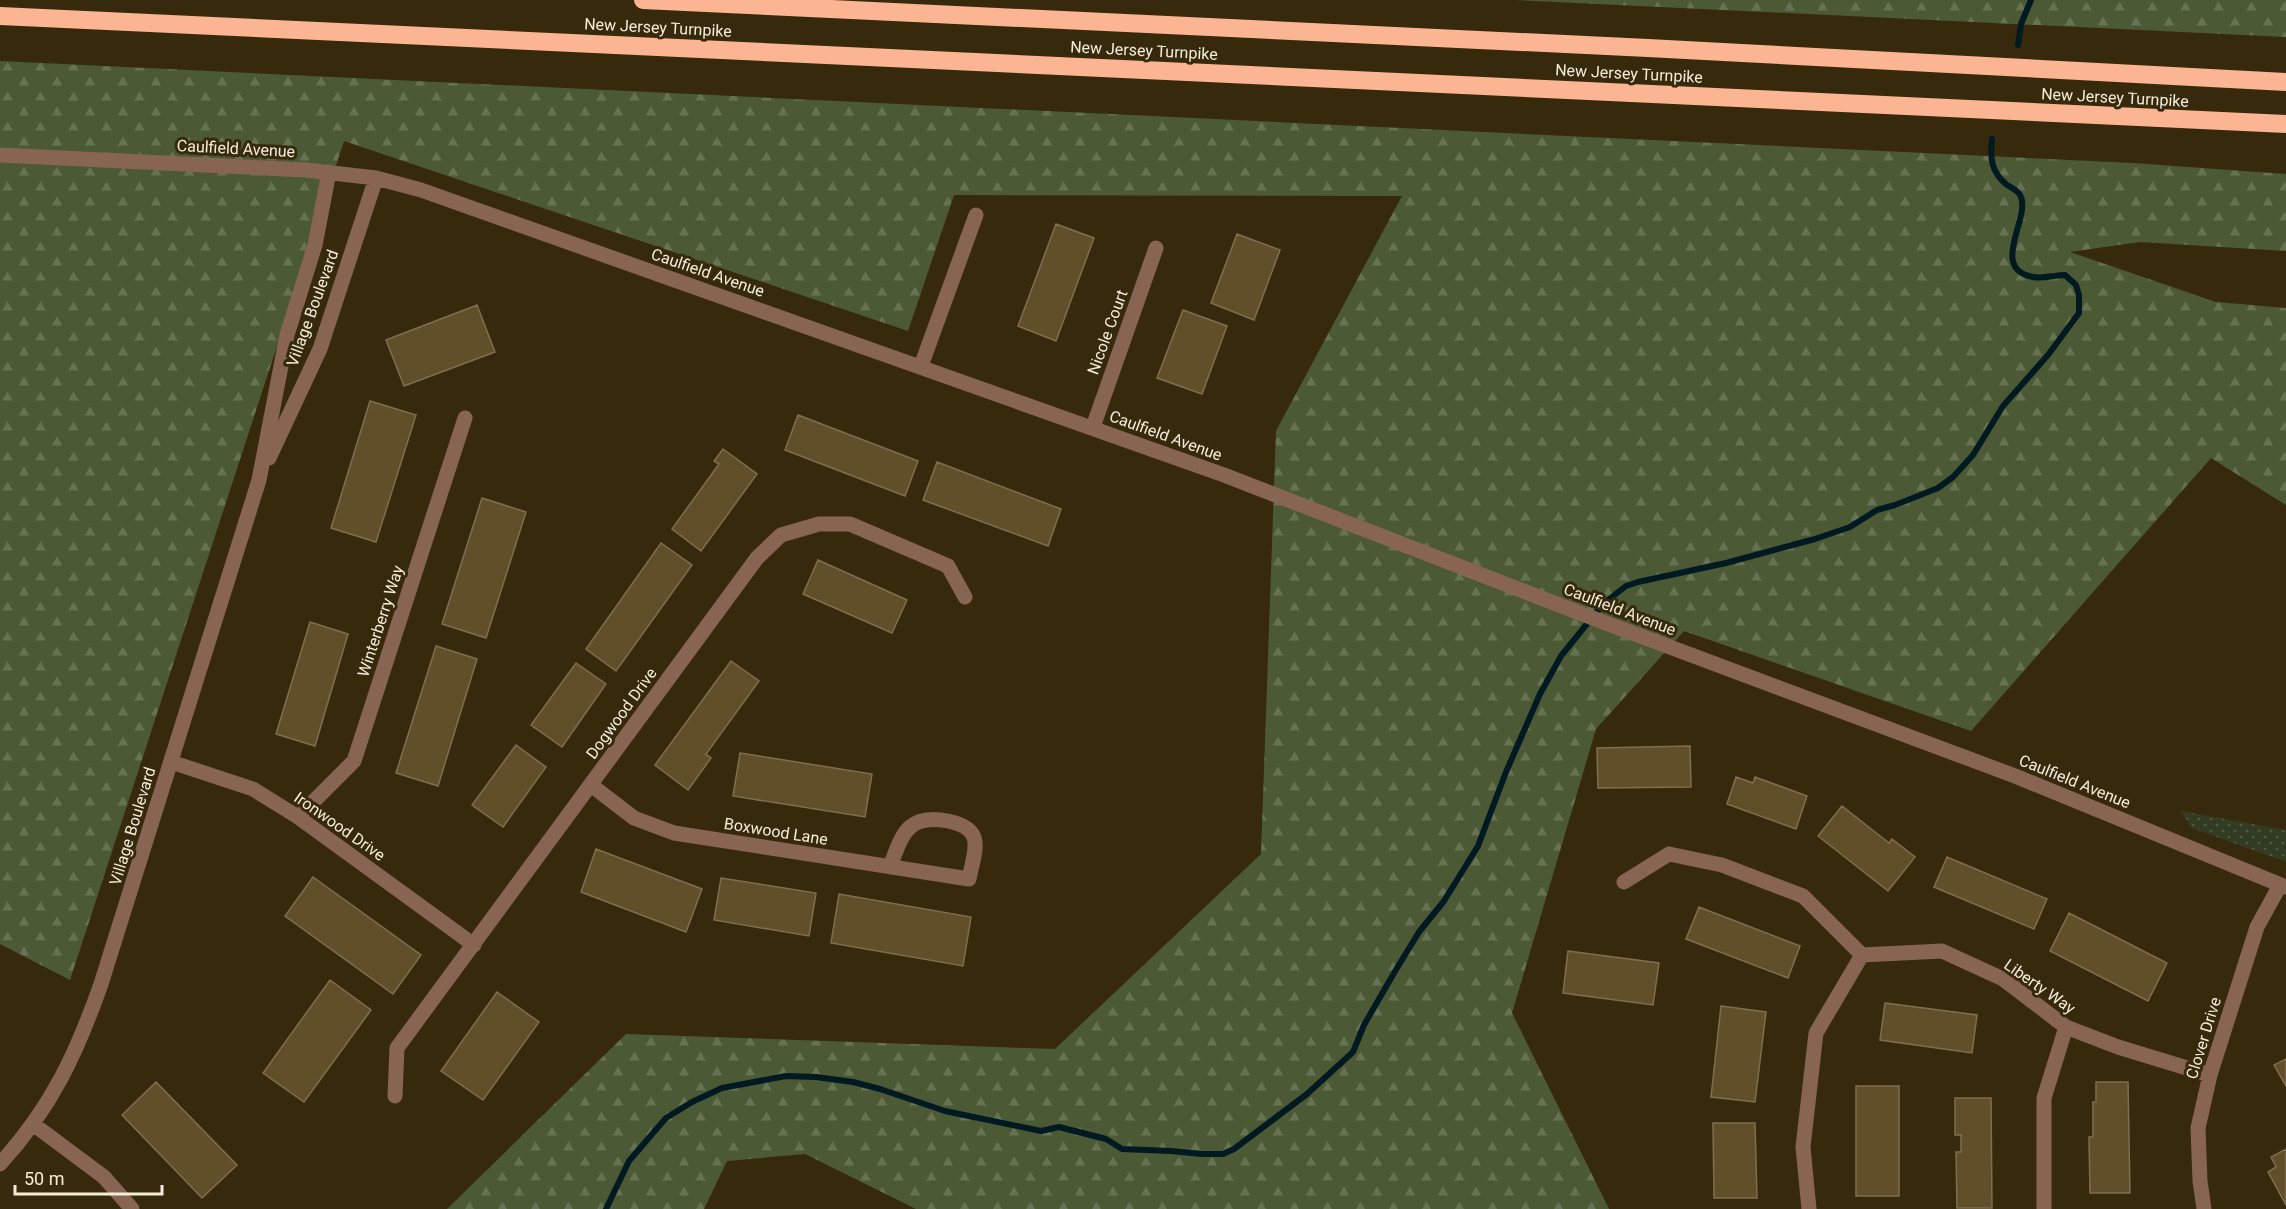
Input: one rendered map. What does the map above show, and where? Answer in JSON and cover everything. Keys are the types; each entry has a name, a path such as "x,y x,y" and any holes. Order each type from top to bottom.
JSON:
{"highway":[{"name":"New Jersey Turnpike","path":"643,0 1589,45 2286,82"},
{"name":"New Jersey Turnpike","path":"0,16 2286,124"}],"street":[{"name":"Caulfield Avenue","path":"0,155 329,172 405,184 1224,475 1578,613 2015,776 2283,886"},
{"name":"Village Boulevard","path":"0,1164 33,1124 65,1073 90,1017 259,480 287,334 317,238 329,172"},
{"name":"Village Boulevard","path":"259,480 320,349 376,178"},
{"path":"921,366 976,215"},
{"name":"Nicole Court","path":"1093,427 1156,248"},
{"name":"Winterberry Way","path":"298,817 354,761 465,418"},
{"name":"Dogwood Drive","path":"395,1096 397,1048 757,558 782,535 819,524 850,524 948,566 965,597"},
{"name":"Ironwood Drive","path":"171,762 253,789 298,817 474,945"},
{"name":"Boxwood Lane","path":"591,785 634,818 674,833 890,867 969,879 976,848 969,829 964,825 931,818 920,820 906,832 898,844 890,867"},
{"path":"1623,882 1670,854 1722,865 1803,896 1862,955 1816,1033 1803,1147 1809,1209"},
{"name":"Clover Drive","path":"2204,1209 2200,1181 2198,1128 2210,1075 2257,927 2283,886"},
{"name":"Liberty Way","path":"1862,955 1942,951 2003,979 2066,1027 2118,1047 2210,1075"},
{"path":"2044,1209 2044,1098 2066,1027"},
{"path":"33,1124 104,1177 132,1209"}],"green space":[{"path":"1515,0 2286,0 2286,37"},
{"path":"0,61 2133,163 2286,174 2286,251 2140,242 2070,252 2216,302 2286,308 2286,505 2211,458 1971,731 1684,631 1596,729 1512,1013 1609,1209 916,1209 805,1154 727,1161 704,1209 447,1209 626,1034 1055,1049 1261,854 1276,431 1402,196 954,195 908,331 344,141 70,980 0,944"},
{"path":"2181,811 2286,830 2286,862 2192,828"}],"building":[{"path":"1056,224 1094,238 1056,341 1018,326"},
{"path":"1237,234 1280,250 1254,320 1211,303"},
{"path":"477,305 495,352 404,386 386,340"},
{"path":"1183,310 1227,326 1202,394 1157,378"},
{"path":"370,401 416,415 376,542 331,528"},
{"path":"798,415 918,461 905,496 785,450"},
{"path":"723,449 757,474 701,551 672,529 719,464 714,461"},
{"path":"937,462 1061,509 1048,546 923,500"},
{"path":"482,498 526,512 486,638 442,624"},
{"path":"661,543 692,565 616,671 586,649"},
{"path":"818,560 907,600 892,633 803,594"},
{"path":"310,622 348,634 315,746 276,734"},
{"path":"436,646 477,659 438,786 396,773"},
{"path":"731,661 759,681 706,754 711,758 688,790 655,765"},
{"path":"576,663 606,684 562,747 531,725"},
{"path":"516,745 546,767 503,827 472,805"},
{"path":"1690,746 1691,787 1598,788 1597,748"},
{"path":"740,753 872,774 865,817 733,796"},
{"path":"1736,777 1753,783 1755,777 1807,796 1796,829 1727,804"},
{"path":"1842,806 1889,843 1892,839 1915,857 1888,891 1818,836"},
{"path":"596,849 702,889 686,932 581,892"},
{"path":"1947,857 2047,899 2034,929 1934,887"},
{"path":"313,877 421,955 393,994 285,916"},
{"path":"721,878 816,893 809,936 714,920"},
{"path":"839,894 971,917 963,966 831,943"},
{"path":"1699,907 1800,946 1788,978 1686,939"},
{"path":"2069,913 2167,963 2148,1001 2050,951"},
{"path":"1568,951 1659,963 1653,1005 1563,993"},
{"path":"330,980 371,1010 304,1102 263,1073"},
{"path":"497,992 539,1022 483,1100 441,1071"},
{"path":"1885,1003 1977,1015 1972,1053 1880,1040"},
{"path":"1721,1006 1766,1012 1755,1102 1711,1097"},
{"path":"2286,1059 2286,1086 2274,1065"},
{"path":"156,1082 237,1165 202,1198 122,1115"},
{"path":"2096,1082 2128,1082 2130,1193 2090,1193 2089,1137 2093,1137 2093,1102 2096,1102"},
{"path":"1856,1086 1899,1086 1899,1196 1856,1196"},
{"path":"1955,1098 1991,1098 1992,1208 1957,1208 1956,1152 1961,1152 1961,1135 1955,1135"},
{"path":"1713,1123 1755,1123 1757,1198 1714,1198"},
{"path":"2286,1149 2286,1205 2268,1172 2276,1167 2271,1157"}],"waterway":[{"path":"2018,45 2021,24 2031,0"},
{"path":"606,1209 629,1161 666,1118 692,1102 722,1088 786,1076 853,1082 945,1111 1041,1131 1059,1127 1106,1139 1122,1149 1202,1154 1223,1154 1234,1149 1307,1094 1353,1052 1364,1025 1394,973 1419,932 1444,901 1478,846 1506,772 1540,694 1561,656 1603,604 1626,586 1726,563 1815,539 1850,527 1877,510 1938,488 1953,477 1973,455 2003,406 2048,355 2079,313 2079,295 2076,285 2065,275 2033,277 2020,272 2014,264 2012,254 2022,206 2021,197 2017,191 2002,180 1995,170 1991,153 1992,139"}]}
